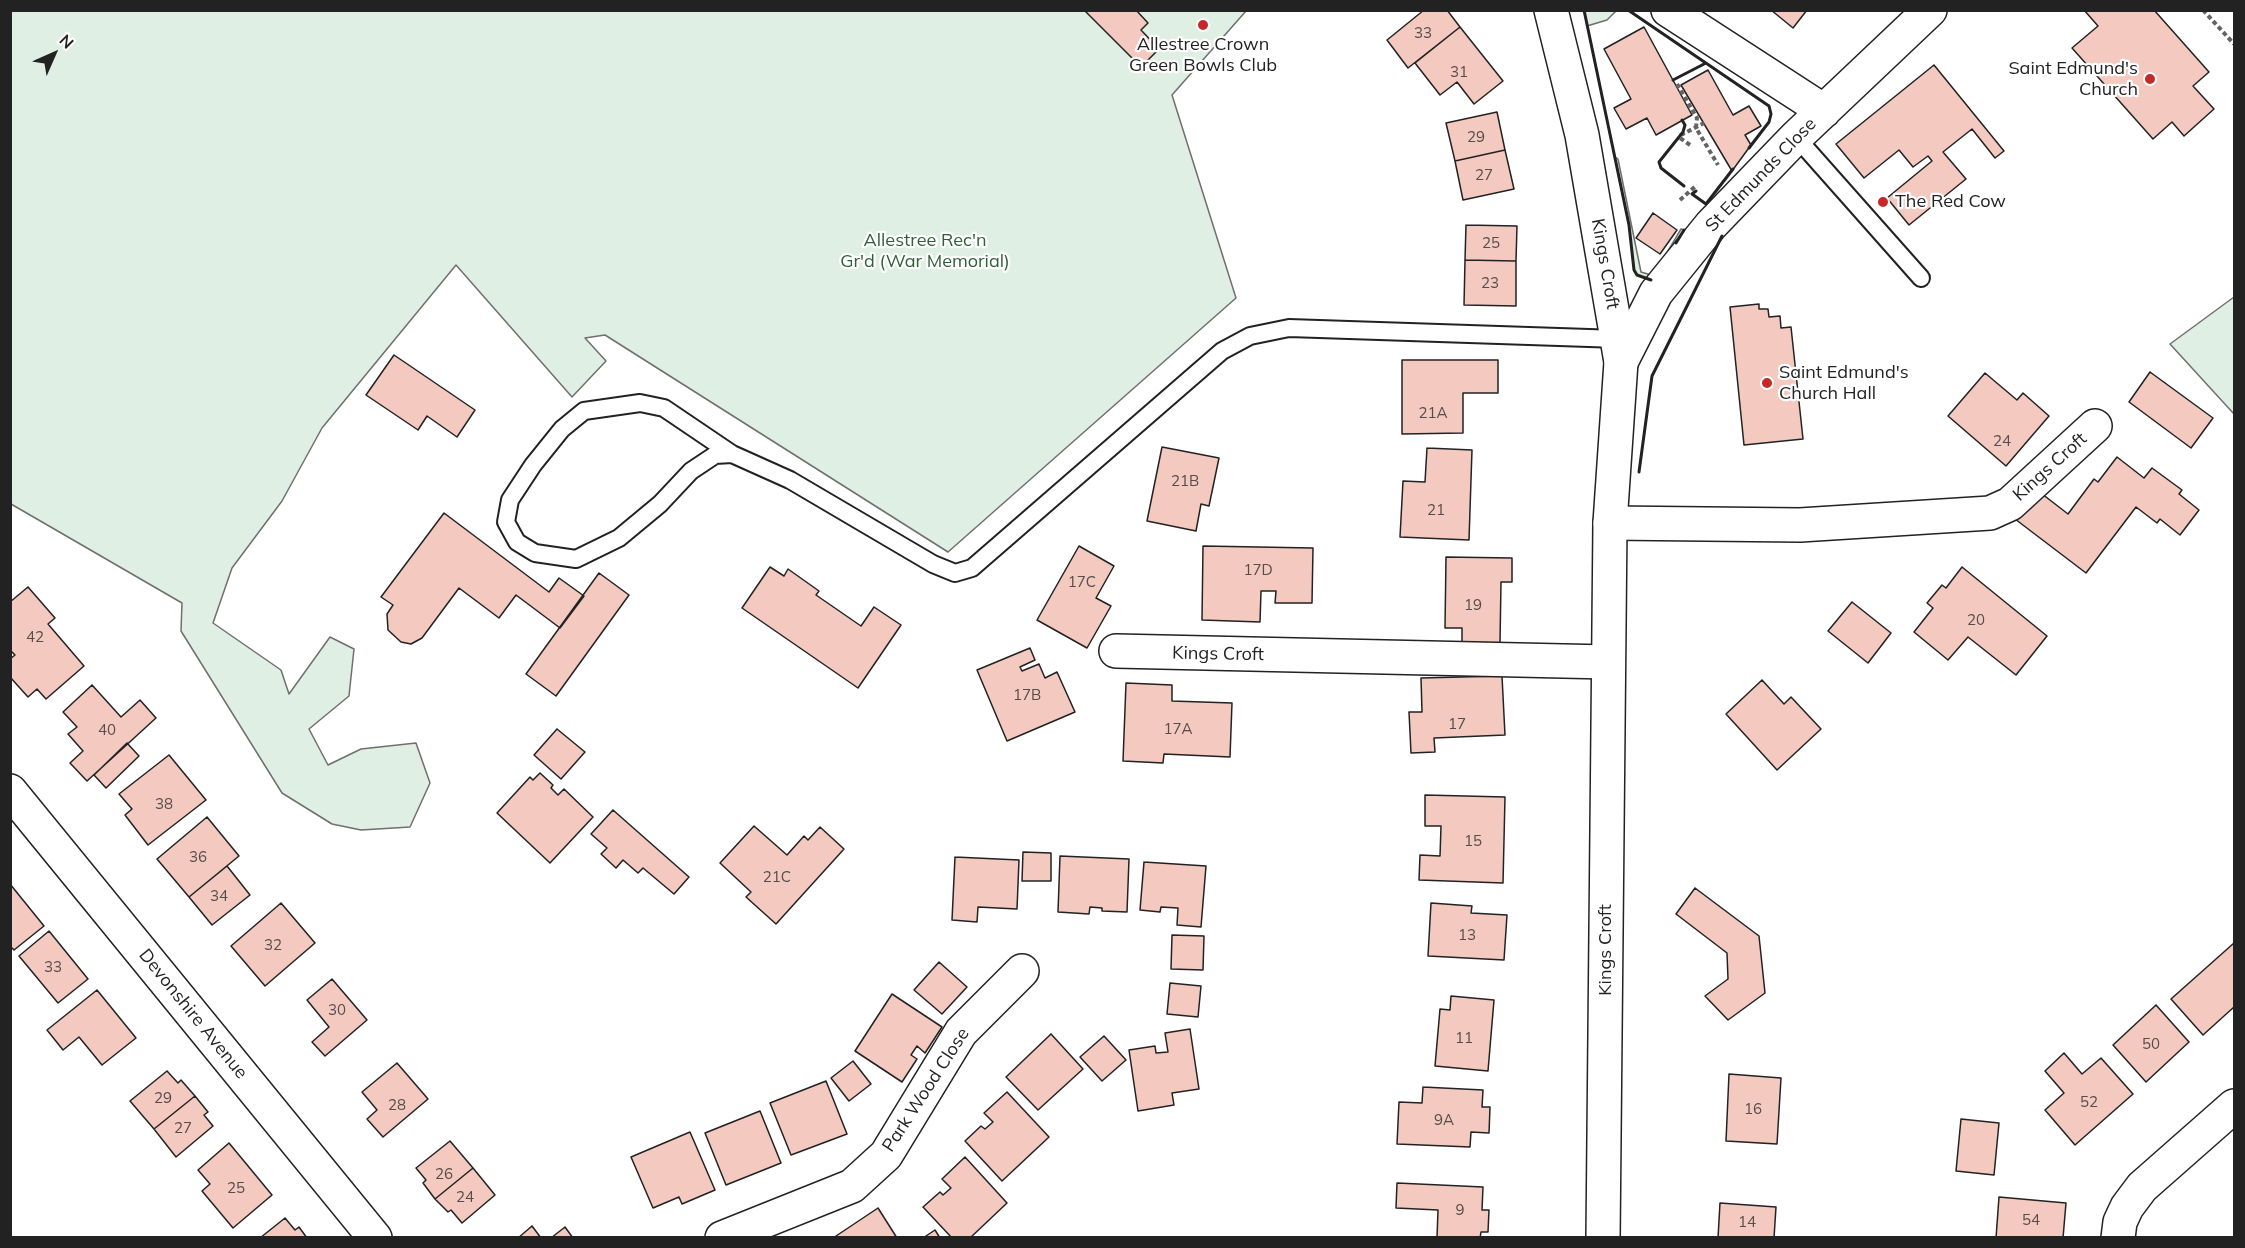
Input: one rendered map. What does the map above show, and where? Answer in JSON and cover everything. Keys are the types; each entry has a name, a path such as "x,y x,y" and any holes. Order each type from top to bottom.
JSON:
{"street":[{"name":"Kings Croft","path":"1551,10 1582,135 1620,350 1610,523 1603,1238"},
{"path":"1668,10 1824,111"},
{"name":"St Edmunds Close","path":"1620,350 1656,293 1711,225 1796,136 1930,10"},
{"name":"Kings Croft","path":"1610,523 1800,525 1990,513 2010,504 2095,426"},
{"name":"Kings Croft","path":"1116,651 1608,662"},
{"name":"Devonshire Avenue","path":"10,791 375,1238"},
{"name":"Park Wood Close","path":"722,1238 852,1186 886,1155 961,1032 1022,971"},
{"path":"2118,1238 2120,1222 2127,1207 2142,1187 2235,1106"}],"lane":[{"path":"1796,136 1921,278"},
{"path":"732,454 715,455 699,466 619,538 576,559 535,553 517,543 506,522 510,500 533,465 562,429 584,411 640,403 664,408 732,454 789,480 933,564 955,573 972,568 1222,351 1250,336 1289,328 1620,350"}],"path":[{"path":"2203,10 2235,44"},
{"path":"1677,84 1697,118 1696,128 1718,165 1713,169"},
{"path":"1690,145 1680,138 1681,135 1704,123"},
{"path":"1680,200 1699,184"}],"green space":[{"path":"1584,10 1616,11 1607,20 1587,26"},
{"name":"Allestree Rec'n Gr'd (War Memorial)","path":"11,11 1246,11 1172,95 1236,298 948,552 605,335 585,338 606,361 572,397 456,265 322,428 282,501 232,568 213,623 281,670 289,694 330,637 354,649 349,696 309,729 328,765 361,749 416,743 430,783 410,827 361,830 332,824 282,793 181,631 182,603 11,504"},
{"path":"1615,157 1618,159 1641,272 1651,275 1655,273 1681,229 1684,230 1657,275 1651,280 1637,275 1634,270 1629,225"},
{"path":"2234,297 2234,414 2170,344"}],"building":[{"path":"1084,10 1136,10 1148,23 1141,30 1159,49 1141,67"},
{"path":"1424,10 1447,10 1460,27 1408,68 1387,40"},
{"path":"1771,10 1807,10 1793,28"},
{"name":"Saint Edmund's Church","path":"2084,10 2154,10 2209,72 2193,86 2214,109 2184,136 2172,122 2153,139 2072,48 2098,26"},
{"path":"1460,27 1503,81 1474,104 1457,82 1440,95 1415,63"},
{"path":"1644,27 1692,115 1656,135 1647,118 1626,129 1614,108 1631,99 1604,49"},
{"path":"1934,65 2004,151 1995,158 1972,129 1943,152 1966,179 1909,225 1887,198 1932,161 1928,156 1913,167 1899,150 1864,178 1836,144"},
{"path":"1708,70 1733,115 1749,106 1761,126 1745,135 1751,145 1732,171 1681,85"},
{"path":"1497,112 1505,150 1455,161 1446,123"},
{"path":"1505,150 1514,189 1463,200 1455,161"},
{"path":"1653,213 1677,230 1660,254 1636,238"},
{"path":"1466,225 1517,226 1516,261 1465,260"},
{"path":"1465,260 1516,261 1516,306 1464,305"},
{"name":"Saint Edmund's Church Hall","path":"1759,304 1759,309 1768,309 1769,317 1780,316 1781,328 1791,327 1803,439 1744,445 1730,307"},
{"path":"394,355 475,410 457,437 427,416 418,430 366,395"},
{"path":"1402,360 1498,360 1498,393 1463,393 1463,433 1402,434"},
{"path":"2150,372 2213,418 2191,448 2129,402"},
{"path":"1985,373 2017,400 2023,393 2049,416 2006,466 1948,416"},
{"path":"1162,447 1219,458 1209,506 1201,504 1196,531 1147,521"},
{"path":"1427,448 1472,450 1469,540 1400,537 1403,481 1425,482"},
{"path":"2117,457 2144,478 2152,468 2182,490 2179,494 2199,510 2180,535 2160,519 2157,523 2136,507 2086,573 2015,519 2037,490 2068,514 2094,479 2098,482"},
{"path":"444,513 549,592 559,578 584,596 560,628 516,595 499,618 459,588 422,638 411,644 401,642 388,630 387,614 393,605 381,597"},
{"path":"1079,546 1114,566 1096,598 1111,606 1087,648 1037,620"},
{"path":"1203,546 1313,548 1312,603 1275,603 1276,591 1261,591 1260,622 1202,620"},
{"path":"1446,557 1512,558 1512,582 1501,582 1500,643 1462,643 1462,628 1445,628"},
{"path":"770,567 784,576 788,569 819,591 816,595 861,626 874,607 901,625 858,688 742,608"},
{"path":"1962,567 2047,636 2016,675 1968,637 1948,660 1914,632 1933,608 1927,603 1942,585 1946,588"},
{"path":"599,573 629,595 556,696 526,674"},
{"path":"28,587 55,618 48,624 84,666 46,699 37,689 28,697 10,677 10,659 15,655 10,650 10,602"},
{"path":"1852,602 1891,633 1868,663 1828,631"},
{"path":"1030,648 1035,660 1020,667 1022,671 1039,664 1045,678 1057,672 1075,712 1007,741 977,670"},
{"path":"1502,676 1505,735 1434,738 1435,752 1411,753 1409,712 1422,712 1421,678"},
{"path":"1762,680 1784,704 1791,697 1821,729 1777,770 1726,714"},
{"path":"1126,683 1172,685 1172,701 1232,703 1230,757 1164,754 1163,763 1123,761"},
{"path":"92,685 121,717 140,700 156,718 87,781 70,763 83,751 68,734 77,727 63,712"},
{"path":"557,729 585,752 561,779 534,755"},
{"path":"127,743 139,756 106,788 94,775"},
{"path":"169,755 206,800 148,845 125,815 132,809 119,794"},
{"path":"540,773 553,785 551,788 558,795 564,789 593,817 550,863 497,813 530,777 533,780"},
{"path":"1425,795 1505,797 1503,883 1419,880 1420,855 1440,856 1441,826 1425,826"},
{"path":"613,810 689,877 674,894 643,868 638,873 623,860 616,868 601,854 607,848 591,834"},
{"path":"207,817 239,856 189,897 157,859"},
{"path":"754,826 787,855 804,836 808,840 820,827 844,849 776,924 746,897 751,892 720,863"},
{"path":"1023,852 1051,853 1051,881 1022,881"},
{"path":"1060,856 1129,859 1127,912 1102,911 1102,908 1090,907 1089,914 1058,912"},
{"path":"955,857 1019,860 1017,909 978,907 977,922 952,920"},
{"path":"1144,862 1206,866 1201,927 1177,925 1178,908 1161,907 1160,912 1140,910"},
{"path":"227,866 250,895 212,925 189,897"},
{"path":"10,884 44,926 14,950 10,946"},
{"path":"1695,888 1759,936 1765,993 1728,1020 1705,996 1728,979 1727,953 1676,914"},
{"path":"281,903 315,943 265,986 231,946"},
{"path":"1431,903 1472,906 1471,913 1507,915 1504,960 1428,956"},
{"path":"49,931 88,979 58,1003 19,956"},
{"path":"1172,935 1204,936 1203,970 1171,969"},
{"path":"2234,943 2234,1007 2203,1035 2171,999"},
{"path":"939,962 967,987 942,1014 914,990"},
{"path":"332,979 367,1020 325,1056 312,1042 329,1027 307,1000"},
{"path":"1170,983 1201,986 1198,1017 1167,1014"},
{"path":"97,990 136,1038 102,1065 79,1037 63,1050 47,1030"},
{"path":"892,994 942,1027 925,1053 917,1046 911,1055 917,1059 902,1082 855,1051"},
{"path":"1451,996 1494,1000 1488,1071 1435,1066 1440,1009 1450,1010"},
{"path":"2156,1005 2189,1042 2146,1082 2113,1045"},
{"path":"1190,1029 1199,1089 1172,1093 1174,1105 1138,1111 1129,1050 1155,1046 1156,1053 1168,1052 1165,1033"},
{"path":"1051,1034 1083,1069 1038,1110 1006,1077"},
{"path":"1104,1036 1126,1060 1102,1081 1080,1057"},
{"path":"2064,1053 2082,1074 2101,1058 2133,1094 2075,1145 2045,1110 2064,1093 2045,1071"},
{"path":"853,1061 871,1084 849,1101 831,1078"},
{"path":"397,1063 428,1099 383,1137 367,1119 377,1110 362,1092"},
{"path":"167,1071 178,1083 181,1080 195,1096 154,1129 130,1101"},
{"path":"1729,1074 1781,1078 1777,1144 1726,1141"},
{"path":"826,1081 847,1134 791,1155 770,1103"},
{"path":"1423,1087 1483,1090 1482,1107 1490,1107 1489,1133 1471,1132 1470,1147 1397,1144 1399,1102 1422,1103"},
{"path":"1007,1092 1049,1137 1002,1181 965,1141 981,1126 985,1129 993,1122 984,1113"},
{"path":"195,1096 208,1112 204,1115 213,1126 176,1157 154,1129"},
{"path":"760,1111 781,1163 726,1185 705,1133"},
{"path":"1961,1119 1999,1123 1994,1175 1956,1171"},
{"path":"690,1132 715,1190 682,1204 679,1197 653,1208 631,1157"},
{"path":"450,1141 473,1168 435,1199 423,1183 426,1180 416,1168"},
{"path":"229,1143 272,1195 233,1228 202,1191 210,1184 198,1170"},
{"path":"965,1157 1007,1203 970,1238 952,1238 923,1207 940,1192 943,1195 951,1188 942,1179"},
{"path":"473,1168 495,1195 462,1223 451,1210 448,1212 435,1199"},
{"path":"1397,1183 1483,1187 1482,1210 1489,1210 1488,1232 1481,1232 1480,1238 1437,1238 1438,1210 1396,1208"},
{"path":"1999,1197 2066,1203 2063,1238 1996,1238"},
{"path":"1720,1203 1776,1207 1774,1238 1718,1238"},
{"path":"878,1208 897,1238 833,1238"},
{"path":"285,1218 295,1230 299,1227 307,1238 260,1238"},
{"path":"532,1226 541,1238 518,1238"},
{"path":"565,1227 573,1238 551,1238"},
{"path":"935,1230 940,1238 923,1238"}],"wall":[{"path":"1584,10 1629,225 1634,270 1637,275 1651,280"},
{"path":"1628,10 1769,106 1771,114 1769,122 1749,148"},
{"path":"1673,80 1706,63"},
{"path":"1682,120 1685,125 1683,132 1659,162 1661,168 1684,186"},
{"path":"1696,191 1692,194 1706,204 1733,169"},
{"path":"1676,243 1684,230"},
{"path":"1639,472 1652,376 1722,236"}],"place":[{"name":"Allestree Crown Green Bowls Club","path":"1203,25"},
{"name":"Saint Edmund's Church","path":"2150,79"},
{"name":"The Red Cow","path":"1883,202"},
{"name":"Saint Edmund's Church Hall","path":"1767,383"}]}
